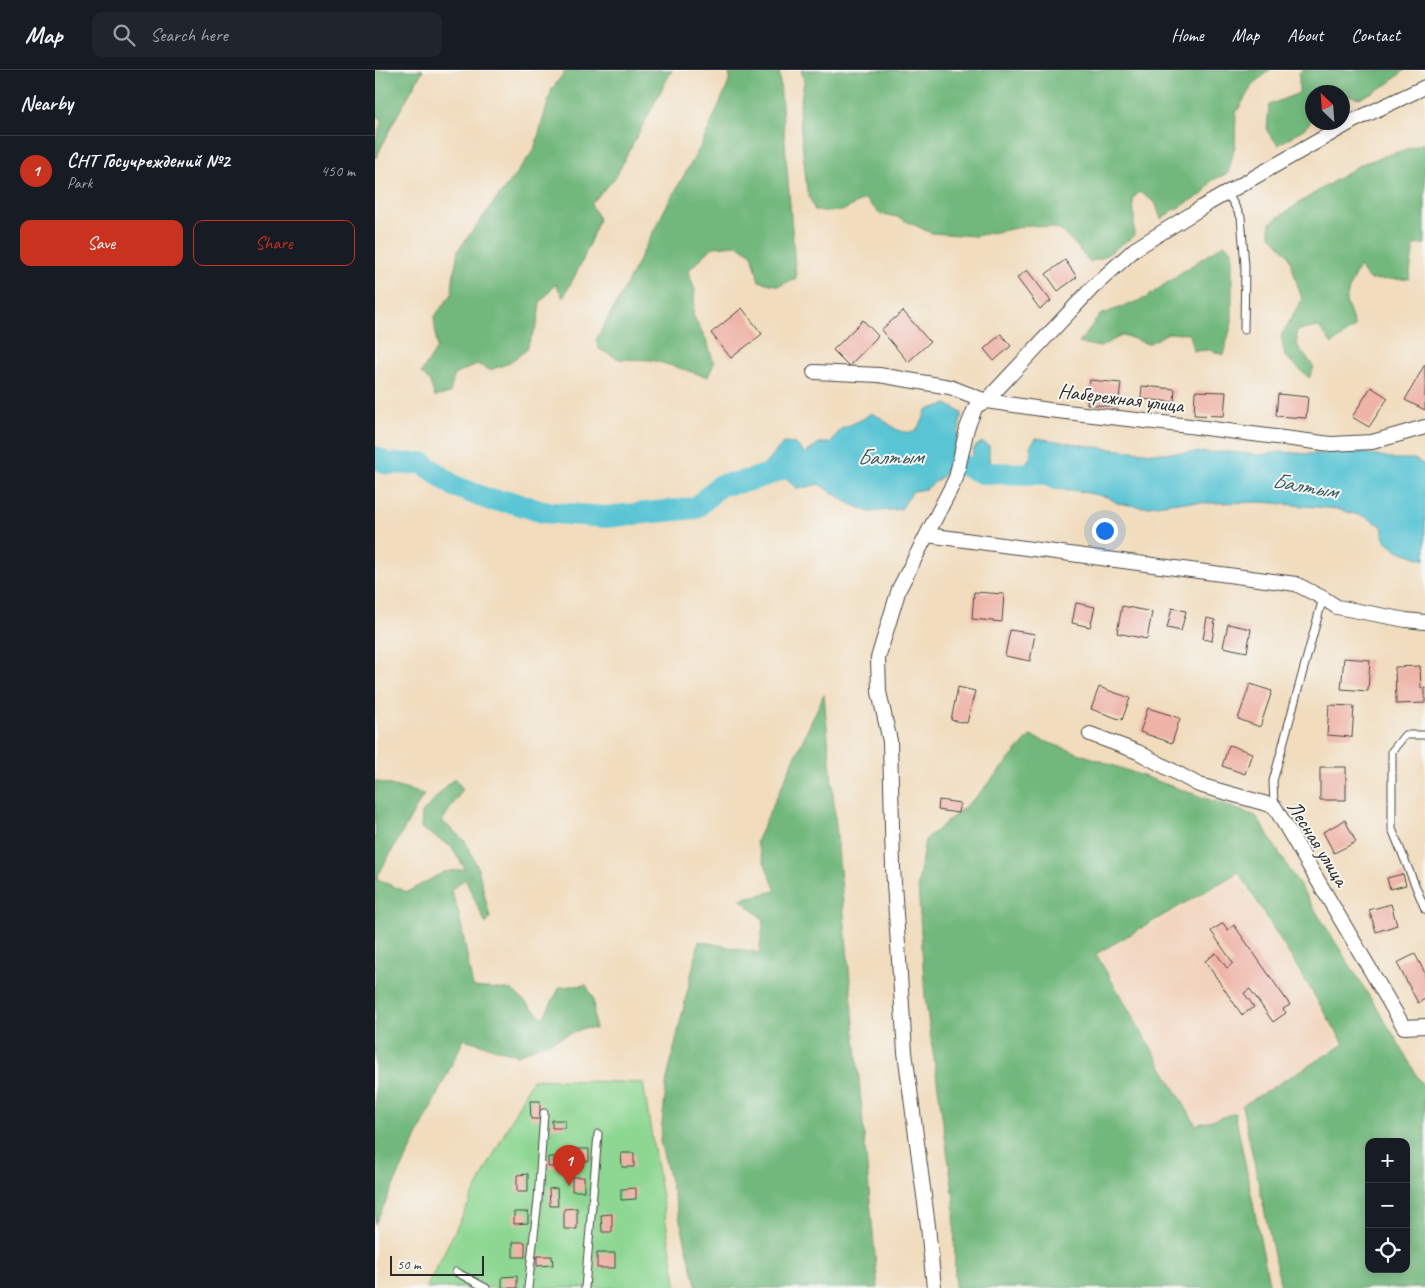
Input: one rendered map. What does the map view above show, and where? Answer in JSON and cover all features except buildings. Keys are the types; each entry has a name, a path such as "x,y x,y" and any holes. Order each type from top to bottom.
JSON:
{"street":[{"path":"934,1288 905,1052 893,868 891,741 879,692 878,658 899,589 956,478 967,428 976,406 986,401 1093,287 1135,249 1209,202 1353,121 1425,87"},
{"name":"Набережная улица","path":"814,372 879,375 950,387 986,401 1331,444 1372,442 1425,427"},
{"path":"927,535 1296,584 1337,607 1425,622"},
{"name":"Лесная улица","path":"1090,734 1138,752 1199,785 1274,806 1404,1027 1425,1026"}],"lane":[{"path":"1227,192 1241,217 1245,266 1244,330"},
{"path":"1274,806 1273,781 1323,598"},
{"path":"1425,735 1405,735 1392,751 1392,829 1425,910"},
{"path":"529,1288 544,1113"},
{"path":"585,1288 597,1134"},
{"path":"456,1272 486,1288"}],"shaded area":[{"path":"1238,877 1339,1043 1201,1134 1100,955"}],"green space":[{"path":"375,70 423,70 394,121 376,158 375,141 382,119 375,116"},
{"path":"566,70 672,70 615,178 591,204 599,219 582,262 563,298 556,284 540,303 537,325 525,351 507,364 490,370 477,364 454,375 450,393 435,397 430,382 421,373 437,348 434,317 452,294 458,250 534,150 552,89"},
{"path":"730,70 779,70 796,278 779,286 759,281 752,254 737,245 713,247 688,271 695,290 693,315 706,339 714,363 708,377 652,360 619,359 599,349 596,340 667,205 702,144 729,82"},
{"path":"801,70 1270,70 1253,84 1236,113 1235,146 1228,173 1211,181 1203,194 1161,219 1155,202 1139,192 1133,199 1134,236 1102,258 1089,262 1076,245 1059,229 1032,225 975,236 931,233 898,217 880,214 865,199 842,211 815,211 807,191 799,111 804,82"},
{"path":"1302,70 1405,70 1388,84 1361,98 1350,96 1350,85 1305,85 1305,128 1278,145 1267,131 1269,105 1299,93 1299,73"},
{"path":"1425,143 1425,244 1414,245 1409,279 1370,280 1359,267 1350,285 1346,301 1355,327 1332,344 1319,327 1296,331 1298,347 1314,367 1309,378 1285,356 1281,336 1302,299 1288,254 1270,234 1270,223 1361,164"},
{"path":"1224,244 1232,250 1232,323 1223,355 1210,350 1194,351 1190,334 1168,333 1148,344 1123,335 1100,347 1079,343 1100,315 1146,298"},
{"path":"824,694 878,1288 697,1288 660,1141 667,1079 699,941 759,953 764,920 740,899 776,891 756,842"},
{"path":"1030,736 1256,816 1395,1037 1425,1090 1425,1288 1281,1288 1242,1106 1344,1044 1239,872 1096,954 1196,1125 1235,1113 1270,1288 955,1288 954,1199 925,997 918,884 925,840 975,798"},
{"path":"454,778 463,789 442,821 465,841 478,868 490,918 486,924 465,879 451,890 459,914 473,987 512,990 543,1018 560,987 586,985 593,998 595,1029 584,1028 517,1055 464,1039 375,1224 375,781 424,794 376,879 407,892 444,872 465,869 452,847 421,828 422,813"},
{"path":"532,1079 643,1083 677,1288 426,1288"}],"water":[{"path":"947,404 962,413 957,439 944,475 926,489 913,491 901,509 869,512 847,502 819,484 798,489 788,481 784,474 771,478 762,485 754,477 783,443 796,444 805,454 819,443 830,443 841,429 863,419 871,413 882,418 898,430 915,432 923,420 926,410"},
{"path":"1036,438 1154,453 1230,452 1261,455 1281,452 1310,454 1357,451 1395,459 1414,459 1425,465 1425,560 1397,550 1384,539 1382,526 1366,517 1336,509 1263,502 1178,502 1142,507 1117,503 1108,497 1072,490 1053,489 1022,477 1021,470 1031,456 1030,446"},
{"path":"982,442 989,446 991,471 985,478 972,474 970,466 974,448"}],"waterway":[{"name":"Балтым","path":"920,454 939,455 982,473 1052,474"},
{"name":"Балтым","path":"375,457 388,464 423,463 454,486 490,500 511,502 543,512 605,517 696,508 720,485 753,479 785,468"}],"place":[{"name":"СНТ Госучреждений №2","path":"569,1186"}]}
